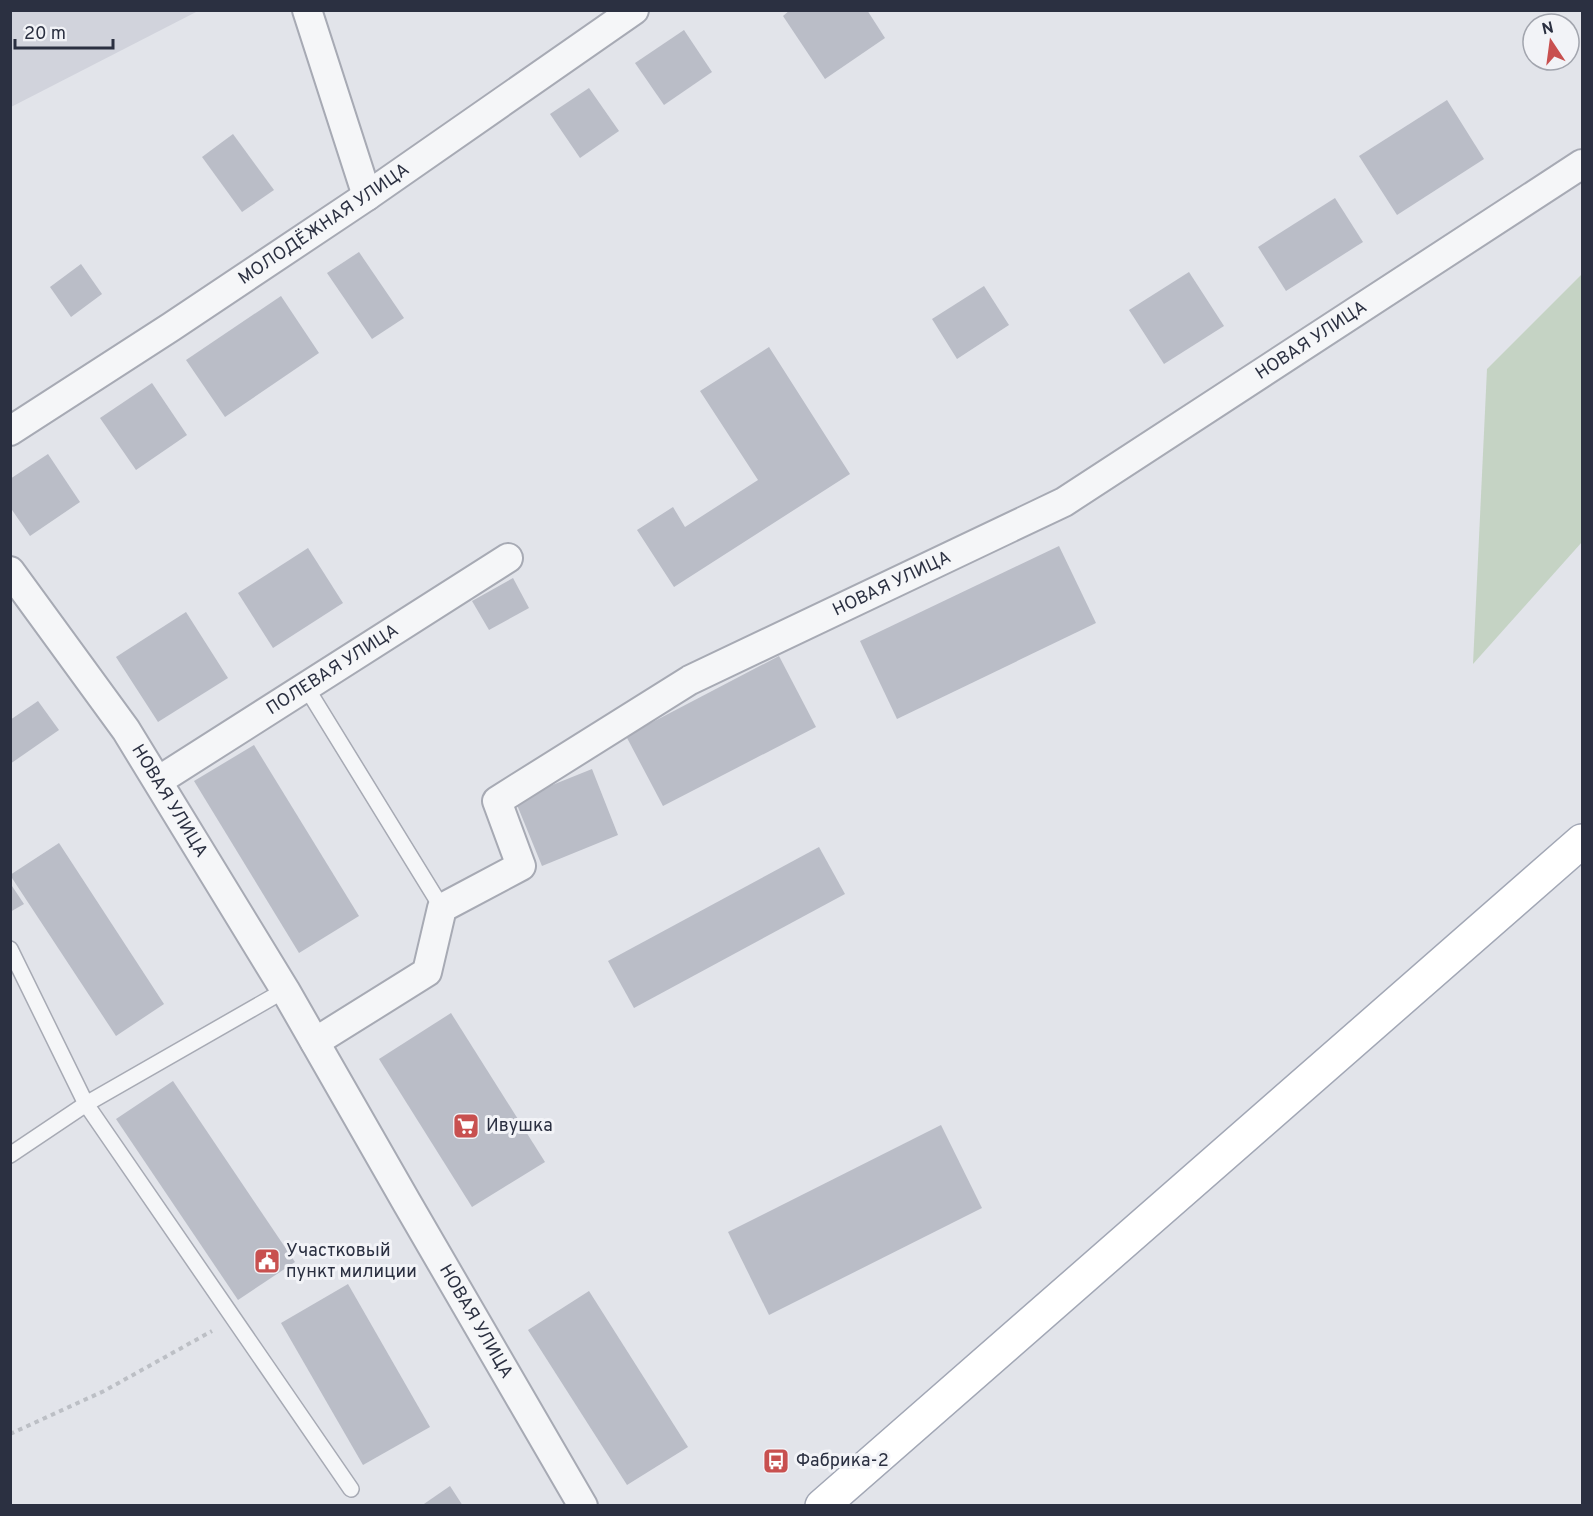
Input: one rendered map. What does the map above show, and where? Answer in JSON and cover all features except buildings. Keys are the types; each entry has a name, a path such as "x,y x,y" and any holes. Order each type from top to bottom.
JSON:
{"main road":[{"path":"822,1506 1582,841"}],"street":[{"path":"307,10 367,196"},
{"name":"МОЛОДЁЖНАЯ УЛИЦА","path":"10,431 367,196 634,10"},
{"name":"НОВАЯ УЛИЦА","path":"442,908 521,866 497,801 690,680 1064,502 1582,164"},
{"name":"ПОЛЕВАЯ УЛИЦА","path":"158,781 508,558"},
{"name":"НОВАЯ УЛИЦА","path":"10,571 126,730 158,781 285,990 583,1506"},
{"path":"315,1042 427,972 442,908"}],"lane":[{"path":"306,687 442,908"},
{"path":"10,949 86,1104 351,1489"},
{"path":"10,1155 86,1104 285,990"}],"path":[{"path":"10,1434 104,1391 234,1319"}],"shaded area":[{"path":"11,10 198,10 198,11 11,107"}],"green space":[{"path":"1582,274 1582,542 1473,664 1487,369"}],"place":[{"name":"Ивушка","path":"466,1126"},
{"name":"Участковый пункт милиции","path":"267,1261"},
{"name":"Фабрика-2","path":"776,1461"}]}
